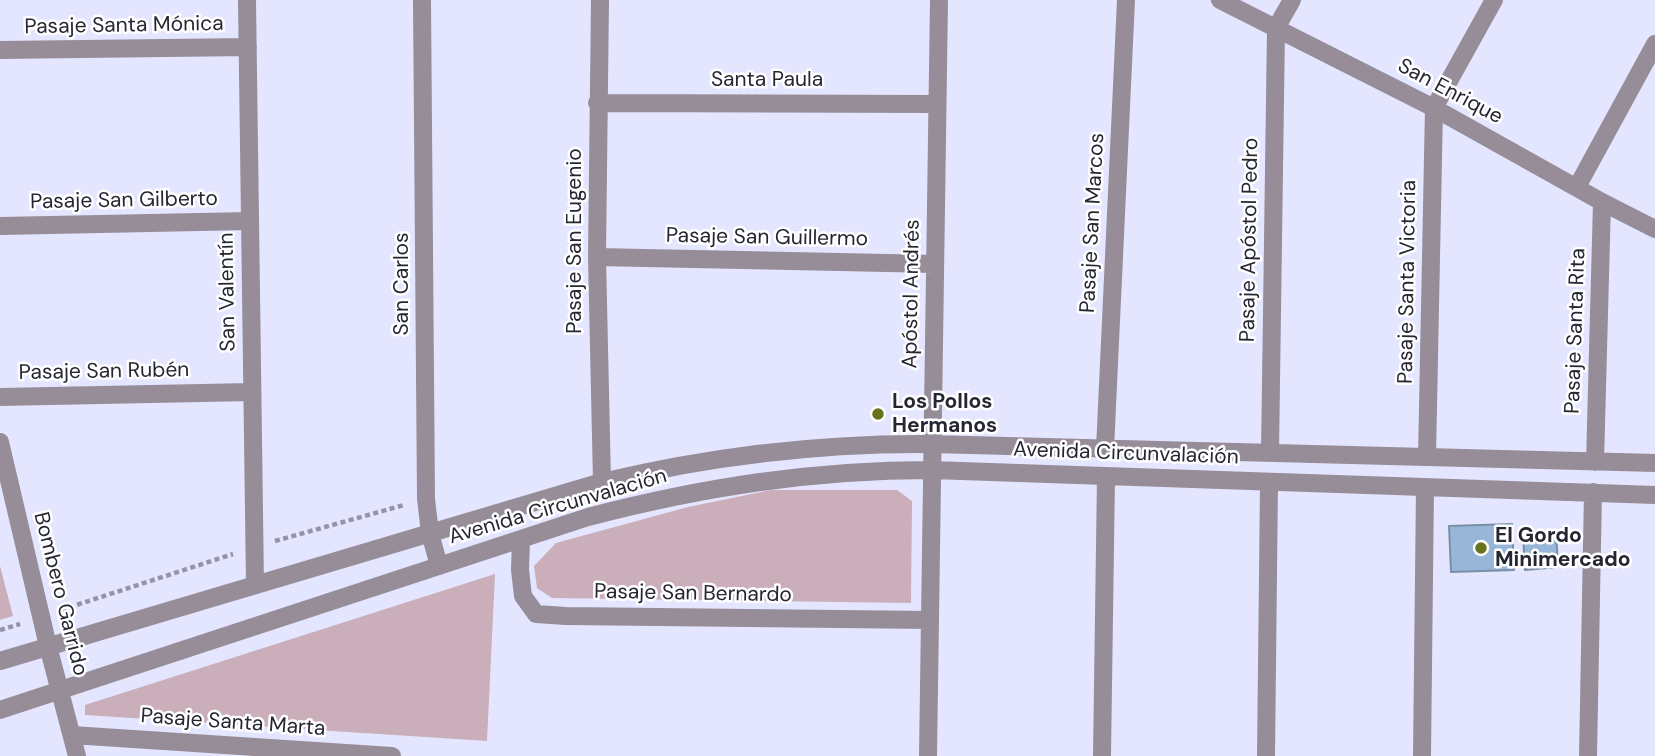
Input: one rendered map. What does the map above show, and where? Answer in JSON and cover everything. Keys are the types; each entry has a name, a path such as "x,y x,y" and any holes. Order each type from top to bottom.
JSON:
{"street":[{"name":"San Valentín","path":"247,0 255,584"},
{"name":"San Carlos","path":"422,0 426,499 430,533 439,566"},
{"name":"Pasaje San Eugenio","path":"600,0 597,257 601,482"},
{"name":"Apóstol Andrés","path":"928,756 939,0"},
{"name":"Pasaje San Marcos","path":"1105,449 1126,0"},
{"name":"San Enrique","path":"1220,0 1434,108 1655,229"},
{"path":"1276,28 1292,0"},
{"path":"1434,108 1493,0"},
{"name":"Pasaje Apóstol Pedro","path":"1270,453 1276,28"},
{"path":"1577,187 1655,44"},
{"name":"Pasaje Santa Mónica","path":"0,50 248,47"},
{"name":"Santa Paula","path":"597,103 937,104"},
{"name":"Pasaje Santa Victoria","path":"1427,457 1434,108"},
{"name":"Pasaje Santa Rita","path":"1595,462 1602,202"},
{"name":"Pasaje San Gilberto","path":"0,226 250,221"},
{"name":"Pasaje San Guillermo","path":"597,257 935,264"},
{"name":"Pasaje San Rubén","path":"0,397 252,391"},
{"name":"Bombero Garrido","path":"0,442 77,756"},
{"name":"Avenida Circunvalación","path":"0,661 601,482 663,467 789,449 932,444 1655,463"},
{"name":"Avenida Circunvalación","path":"0,710 521,539 644,502 725,486 848,472 932,470 1655,495"},
{"path":"1102,756 1106,476"},
{"path":"1266,756 1269,481"},
{"path":"1422,756 1425,487"},
{"path":"1588,756 1593,492"},
{"name":"Pasaje San Bernardo","path":"521,539 523,596 536,614 930,620"},
{"name":"Pasaje Santa Marta","path":"72,735 392,756"}],"path":[{"path":"0,630 254,547 426,499"}],"shaded area":[{"path":"771,490 897,490 912,501 911,603 552,598 537,588 534,566 556,543 688,507"},
{"path":"0,566 13,616 0,620"},
{"path":"495,574 487,741 85,715 85,705"}],"building":[{"name":"El Gordo Minimercado","path":"1512,524 1514,570 1451,572 1449,526"},
{"path":"1556,531 1558,567 1525,570 1523,533"}],"place":[{"name":"Los Pollos Hermanos","path":"878,414"},
{"name":"El Gordo Minimercado","path":"1481,548"}]}
